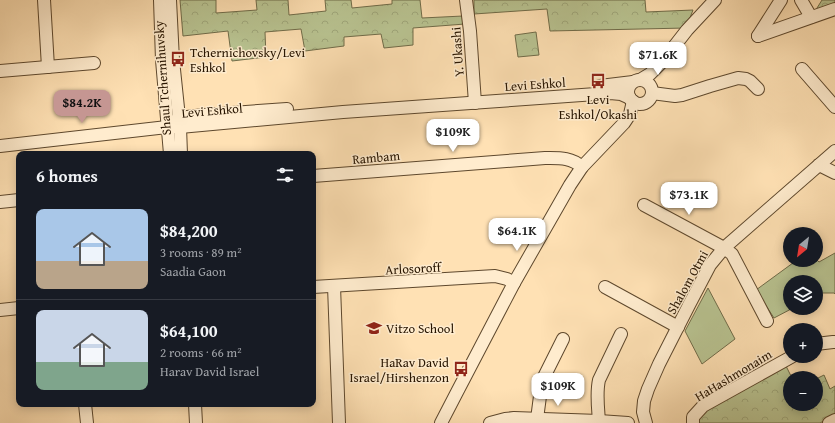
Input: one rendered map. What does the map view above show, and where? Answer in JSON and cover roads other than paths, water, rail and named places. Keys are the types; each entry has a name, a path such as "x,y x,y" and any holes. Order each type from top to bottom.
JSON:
{"street":[{"path":"44,0 48,67"},
{"name":"Shaul Tchernihuvsky","path":"160,0 161,55 170,151"},
{"name":"Shaul Tchernihuvsky","path":"170,0 173,60 180,122 181,151"},
{"name":"Y. Ukashi","path":"466,0 470,31 474,98"},
{"path":"662,62 650,98 646,102 639,103 632,100 629,95 629,88 636,81 650,74 662,62 687,30 716,0"},
{"path":"781,0 758,36 835,9"},
{"path":"801,0 811,17"},
{"path":"0,71 94,63"},
{"path":"802,69 835,107"},
{"path":"636,81 648,82 652,91 669,96 682,95 738,78 750,81 758,89"},
{"name":"Levi Eshkol","path":"180,122 336,113 605,86 636,81"},
{"name":"Levi Eshkol","path":"0,146 167,127 204,115 474,98 610,93 621,94 632,100"},
{"path":"442,423 514,283 570,185 582,166 624,123 630,114 632,100"},
{"path":"178,104 192,112 204,115"},
{"name":"Shalom Otmi","path":"646,423 643,412 644,401 648,389 659,364 710,265 724,248 835,151"},
{"name":"Rambam","path":"316,176 545,158 568,159 576,161 582,166"},
{"path":"819,165 835,173"},
{"path":"0,202 16,200"},
{"path":"644,205 724,248 732,254 767,321"},
{"name":"Arlosoroff","path":"316,287 496,276 514,283"},
{"path":"334,286 339,423"},
{"path":"605,287 678,327"},
{"path":"0,310 16,308"},
{"path":"599,421 597,396 599,380 621,334"},
{"path":"537,419 542,381 563,339"},
{"path":"823,343 835,342"},
{"name":"HaHashmonaim","path":"693,423 693,417 703,406 783,362"},
{"path":"86,407 87,423"},
{"path":"186,407 188,423"},
{"path":"194,407 196,423"},
{"path":"490,423 514,418 628,423"},
{"path":"829,423 835,420"}],"place":[{"name":"Tchernichovsky/Levi Eshkol","path":"178,59"},
{"name":"Levi Eshkol/Okashi","path":"598,81"},
{"name":"Vitzo School","path":"374,328"},
{"name":"HaRav David Israel/Hirshenzon","path":"461,369"}]}
